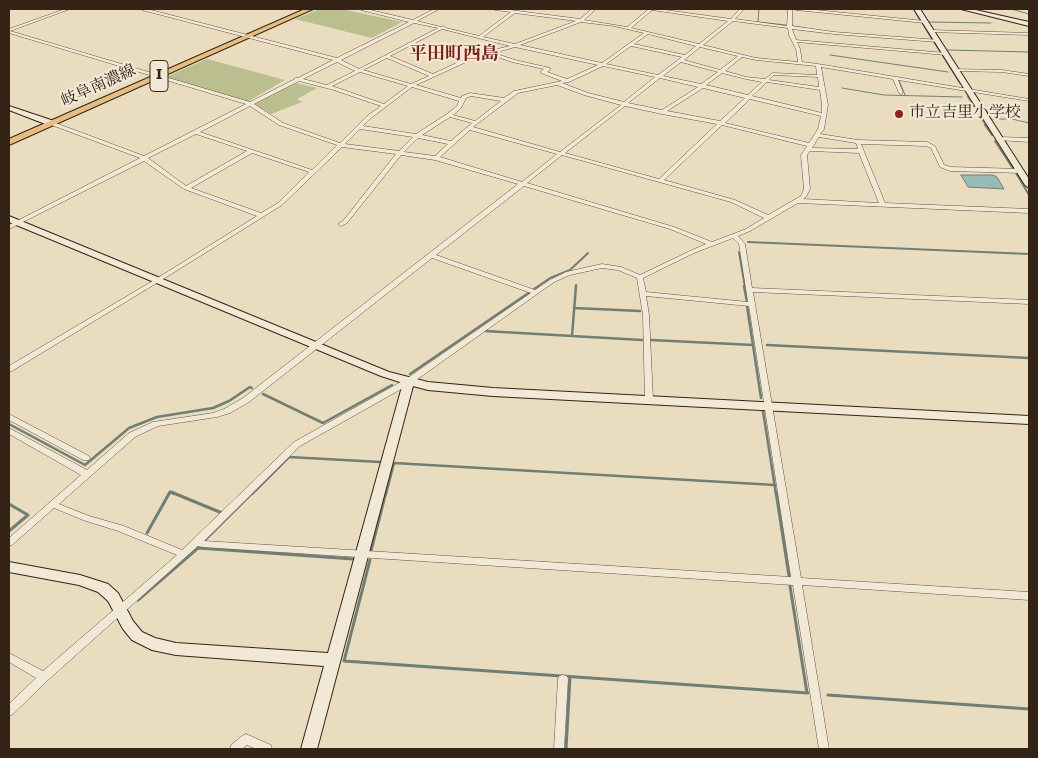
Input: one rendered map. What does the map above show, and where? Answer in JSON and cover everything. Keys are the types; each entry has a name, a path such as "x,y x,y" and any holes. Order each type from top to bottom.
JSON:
{"main road":[{"name":"岐阜南濃線","path":"9,142 310,9"}],"street":[{"path":"9,31 68,9"},
{"path":"143,9 337,59 358,70 460,100 470,94 505,100"},
{"path":"362,9 560,56 702,86 824,115"},
{"path":"382,13 392,9"},
{"path":"12,223 145,158 437,9"},
{"path":"495,9 628,28 741,56 800,62 1029,100"},
{"path":"9,369 158,280 288,197 360,127 411,86 473,57 517,45 580,21 594,9"},
{"path":"628,28 651,9 834,33 937,40"},
{"path":"9,543 132,435 156,424 214,415 237,406 732,20 742,9"},
{"path":"790,9 790,26 798,49 800,62"},
{"path":"796,9 925,22"},
{"path":"917,9 1029,185"},
{"path":"964,9 1029,24"},
{"path":"481,36 514,12"},
{"path":"327,87 444,27"},
{"path":"9,31 250,104 280,124 341,145 436,158 678,230 711,244"},
{"path":"931,31 1029,34"},
{"path":"436,158 469,128 521,90 567,81 602,65 647,33"},
{"path":"795,41 946,54"},
{"path":"631,45 682,58 728,74 822,89"},
{"path":"487,52 514,61 552,65"},
{"path":"386,56 434,76"},
{"path":"560,56 543,72 567,81"},
{"path":"662,112 702,86 741,56"},
{"path":"9,711 44,677 197,542 274,464 297,444 409,382 552,281 568,273 602,266 619,268 640,277 711,244 734,236 798,201 803,197 807,189 803,163 804,155 821,129 824,115 825,105 818,65"},
{"path":"955,70 1002,71 1029,75"},
{"path":"660,181 773,74 820,76"},
{"path":"896,78 901,93"},
{"path":"297,79 385,106"},
{"path":"559,84 586,94 624,104 720,123 809,147 861,150"},
{"path":"340,224 344,222 399,154 417,136 449,115 459,106 460,100"},
{"path":"9,108 145,158 186,188 261,216"},
{"path":"449,115 476,123"},
{"path":"360,127 452,143"},
{"path":"469,128 733,201 769,218"},
{"path":"195,132 314,172"},
{"path":"818,135 858,142 927,144 933,146 942,166 950,169 1021,172"},
{"path":"1000,139 1029,140"},
{"path":"858,142 883,205"},
{"path":"186,188 252,151"},
{"path":"798,201 1029,211"},
{"path":"12,223 409,382 460,390 1029,420"},
{"path":"734,236 742,244 824,749"},
{"path":"430,255 536,292"},
{"path":"640,277 646,315 649,400"},
{"path":"750,290 1029,302"},
{"path":"643,294 752,304"},
{"path":"309,749 409,382"},
{"path":"9,418 66,455 87,474"},
{"path":"9,431 66,455 86,458"},
{"path":"52,504 86,518 121,528 184,554"},
{"path":"197,542 202,544 1029,596"},
{"path":"9,567 80,580 102,588 121,610 128,625 137,636 152,644 176,649 333,660"},
{"path":"9,657 44,677"},
{"path":"559,749 563,679"},
{"path":"235,749 246,739 267,749"}],"green space":[{"path":"320,9 341,9 402,22 372,38 295,19"},
{"path":"207,59 285,80 247,102 166,77"},
{"path":"296,83 317,88 297,99 302,102 271,114 253,104"}],"water":[{"path":"961,175 993,175 997,177 1004,189 968,187"}],"waterway":[{"path":"759,9 758,22 786,25"},
{"path":"896,9 901,9"},
{"path":"1011,9 1029,14"},
{"path":"914,10 920,21"},
{"path":"929,22 991,23"},
{"path":"922,23 932,40"},
{"path":"792,26 806,28"},
{"path":"933,41 940,52"},
{"path":"948,50 1029,52"},
{"path":"830,55 948,72"},
{"path":"942,55 960,84"},
{"path":"899,80 905,95"},
{"path":"842,88 884,95 962,97"},
{"path":"967,96 974,107"},
{"path":"977,112 986,126"},
{"path":"991,119 1012,119 1029,123"},
{"path":"985,125 992,135"},
{"path":"995,141 1014,170"},
{"path":"1016,173 1029,195"},
{"path":"748,242 1029,254"},
{"path":"739,252 745,287"},
{"path":"537,287 550,278 570,270 588,253"},
{"path":"534,289 539,286"},
{"path":"574,308 576,286"},
{"path":"744,286 747,302"},
{"path":"410,374 530,292"},
{"path":"747,306 753,345"},
{"path":"572,336 574,308"},
{"path":"574,308 640,311"},
{"path":"485,331 572,336"},
{"path":"572,336 642,340"},
{"path":"651,340 753,345"},
{"path":"753,345 761,398"},
{"path":"767,345 1029,358"},
{"path":"263,394 323,423 392,385"},
{"path":"9,424 85,465 129,428 157,417 213,408 229,401 250,387 252,388"},
{"path":"763,411 775,485"},
{"path":"252,494 289,457 380,462"},
{"path":"386,494 394,463 775,485"},
{"path":"775,485 776,494"},
{"path":"147,533 170,492"},
{"path":"170,492 174,494"},
{"path":"171,492 222,513"},
{"path":"205,540 253,492"},
{"path":"371,551 386,492"},
{"path":"776,492 789,576"},
{"path":"9,504 28,515 9,531"},
{"path":"138,600 198,548 353,559"},
{"path":"370,560 344,661 807,693"},
{"path":"790,586 807,693"},
{"path":"566,749 570,677"},
{"path":"828,695 1029,709"}],"place":[{"name":"市立吉里小学校","path":"899,114"}],"district":[{"name":"平田町西島","path":"454,56"}]}
